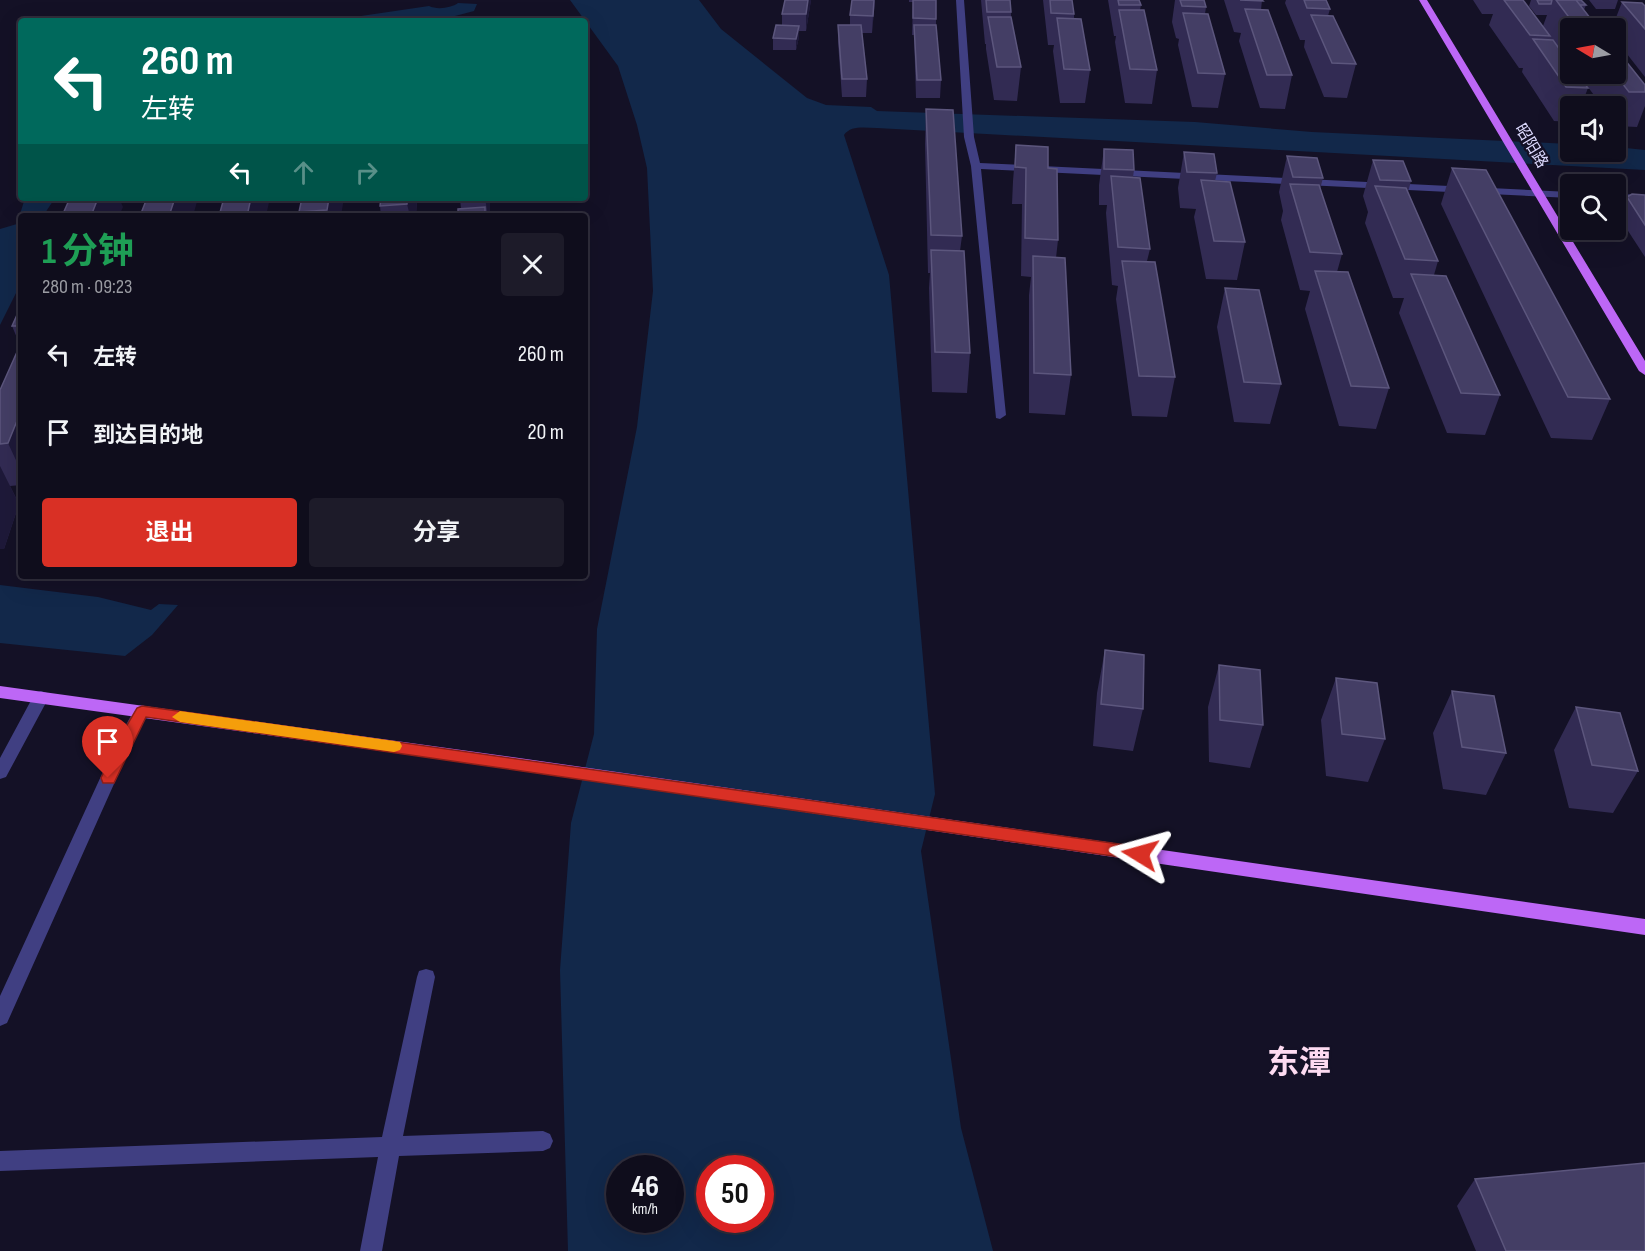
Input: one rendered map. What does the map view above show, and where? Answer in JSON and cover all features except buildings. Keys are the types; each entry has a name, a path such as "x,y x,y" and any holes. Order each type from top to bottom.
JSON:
{"main road":[{"name":"昭阳路","path":"1423,0 1645,371"},
{"path":"0,692 512,763 1645,927"}],"street":[{"path":"960,0 969,137 976,166 1000,416"},
{"path":"976,166 1560,194"},
{"path":"1626,197 1645,198"},
{"path":"0,773 41,697"},
{"path":"0,1017 127,737 142,711"},
{"path":"371,1251 390,1147 426,977"},
{"path":"0,1161 543,1141"}],"water":[{"path":"570,0 699,0 721,29 807,98 826,105 871,107 877,111 1195,122 1312,132 1560,144 1560,162 1626,162 1626,148 1645,150 1645,170 877,128 854,128 844,135 889,275 935,794 921,851 961,1128 993,1251 568,1251 560,970 571,823 594,734 597,629 637,427 653,291 647,168 637,125 618,66 588,25 588,18 583,18"},
{"path":"458,3 477,4 474,11 447,18 360,18 361,16 429,6 444,8"},
{"path":"24,201 53,201 45,213 20,213"},
{"path":"18,221 18,289 0,325 0,229 17,224"},
{"path":"0,585 98,597 151,610 159,604 178,605 152,635 125,656 0,643"}],"slow traffic":[{"path":"180,717 394,746"}],"district":[{"name":"东潭","path":"1299,1063"}],"route":[{"path":"108,778 142,711 1140,854"}]}
